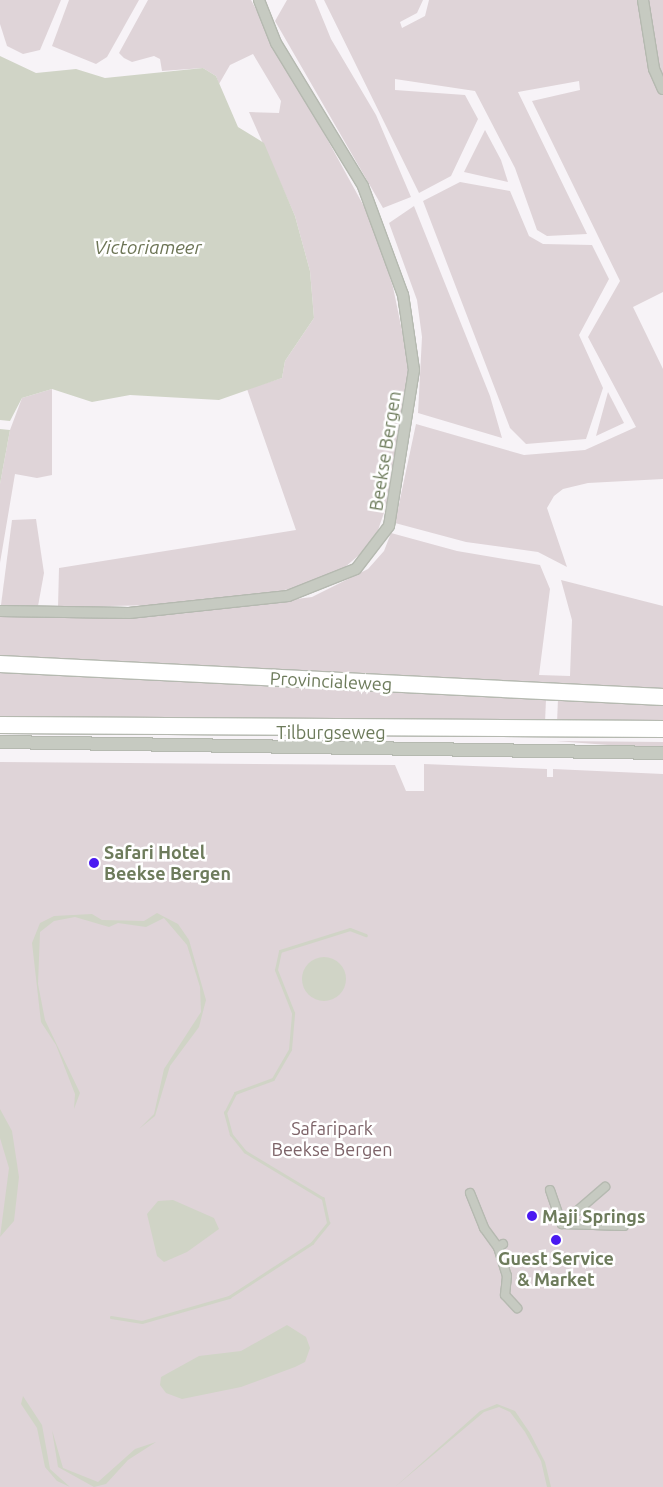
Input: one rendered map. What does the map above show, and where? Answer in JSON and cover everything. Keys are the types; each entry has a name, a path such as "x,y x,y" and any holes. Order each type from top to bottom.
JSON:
{"highway":[{"name":"Provincialeweg","path":"0,664 663,698"},
{"path":"0,725 663,729"}],"street":[{"name":"Beekse Bergen","path":"0,611 129,613 288,596 356,569 389,526 414,370 403,295 363,186 276,43 259,0"},
{"path":"643,0 654,69 663,89"},
{"name":"Tilburgseweg","path":"0,742 663,753"},
{"path":"562,1224 605,1187"},
{"path":"550,1190 562,1224"},
{"path":"470,1193 484,1228 501,1246 507,1276 505,1295 517,1308"},
{"path":"562,1224 624,1226"}],"green space":[{"path":"0,0 61,0 40,50 23,54 7,46 0,24"},
{"path":"69,0 139,0 107,57 96,64 52,46"},
{"path":"148,0 251,0 372,221 393,287 410,370 392,489 374,542 344,568 295,588 263,594 160,605 58,607 59,568 296,530 247,389 282,378 285,361 314,318 310,271 295,216 249,112 279,113 281,101 253,54 230,65 219,84 216,76 203,68 162,71 160,59 154,56 132,62 124,58 119,53"},
{"path":"287,0 315,0 331,39 376,115 411,197 383,208 275,21"},
{"path":"324,0 423,0 417,13 400,22 402,28 425,16 429,0 663,0 663,292 633,307 663,369 663,479 588,483 563,489 554,496 547,508 567,567 538,552 466,542 395,523 416,424 524,455 585,450 636,427 588,337 620,281 532,101 580,90 579,81 518,92 587,234 547,236 537,230 515,168 475,91 395,79 395,90 465,95 478,119 451,176 419,193"},
{"path":"485,130 501,160 508,182 464,172"},
{"path":"460,182 510,191 529,236 543,244 592,245 609,279 579,335 603,388 586,439 526,444 510,428 423,201"},
{"path":"414,206 490,396 502,438 418,413 422,337 417,300 389,223"},
{"path":"52,389 52,475 37,478 15,474 0,563 0,484 10,430 22,398"},
{"path":"608,392 624,423 596,436"},
{"path":"36,519 44,573 38,606 1,605 12,520"},
{"path":"391,533 457,551 540,565 550,589 539,675 570,676 572,620 561,580 663,606 663,691 0,655 0,616 179,614 312,597 368,569 384,551"},
{"path":"0,669 546,699 545,723 0,719"},
{"path":"558,699 663,705 663,725 557,723"},
{"path":"556,741 663,742 663,750 608,745"},
{"name":"Safaripark Beekse Bergen","path":"0,762 395,765 406,791 424,791 424,764 547,769 547,777 553,777 553,769 663,774 663,1487 0,1487"}],"water":[{"name":"Victoriameer","path":"0,56 36,73 76,69 105,78 203,68 216,76 238,127 264,143 295,216 310,271 314,318 285,361 282,378 219,400 130,395 92,402 52,389 22,398 10,421 0,420"},
{"path":"0,429 10,430 0,484"},
{"path":"157,913 178,924 189,940 206,1000 199,1027 170,1066 155,1116 139,1129 154,1114 164,1069 201,1012 200,987 187,945 164,918 146,927 118,923 109,927 75,917 54,921 40,932 38,984 45,1020 80,1093 74,1109 75,1094 56,1045 41,1022 32,943 40,923 54,916 92,914 102,920 144,921"},
{"path":"320,957 328,957 340,963 346,979 340,995 328,1001 320,1001 308,995 302,983 302,975 308,963"},
{"path":"0,1109 12,1131 19,1177 14,1221 0,1237 9,1168 0,1138"},
{"path":"173,1200 214,1218 219,1229 187,1252 164,1262 157,1256 147,1214 158,1201"},
{"path":"287,1325 306,1337 310,1348 305,1362 295,1367 241,1387 182,1399 166,1393 160,1385 161,1377 199,1356 241,1351"},
{"path":"23,1396 42,1425 50,1469 70,1487 57,1481 45,1467 37,1428 21,1404"},
{"path":"497,1404 515,1411 530,1433 545,1462 551,1487 547,1487 541,1461 525,1432 510,1412 499,1407 484,1412 395,1487 480,1411"},
{"path":"52,1430 63,1468 98,1482 135,1449 156,1442 128,1460 106,1484 94,1487 58,1467"}],"waterway":[{"path":"111,1317 142,1322 229,1297 312,1243 328,1223 323,1199 245,1152 231,1135 225,1113 235,1093 273,1079 290,1049 293,1013 276,970 280,951 350,929 366,935"}],"place":[{"name":"Safari Hotel Beekse Bergen","path":"94,863"},
{"name":"Maji Springs","path":"532,1216"},
{"name":"Guest Service & Market","path":"556,1240"}]}
